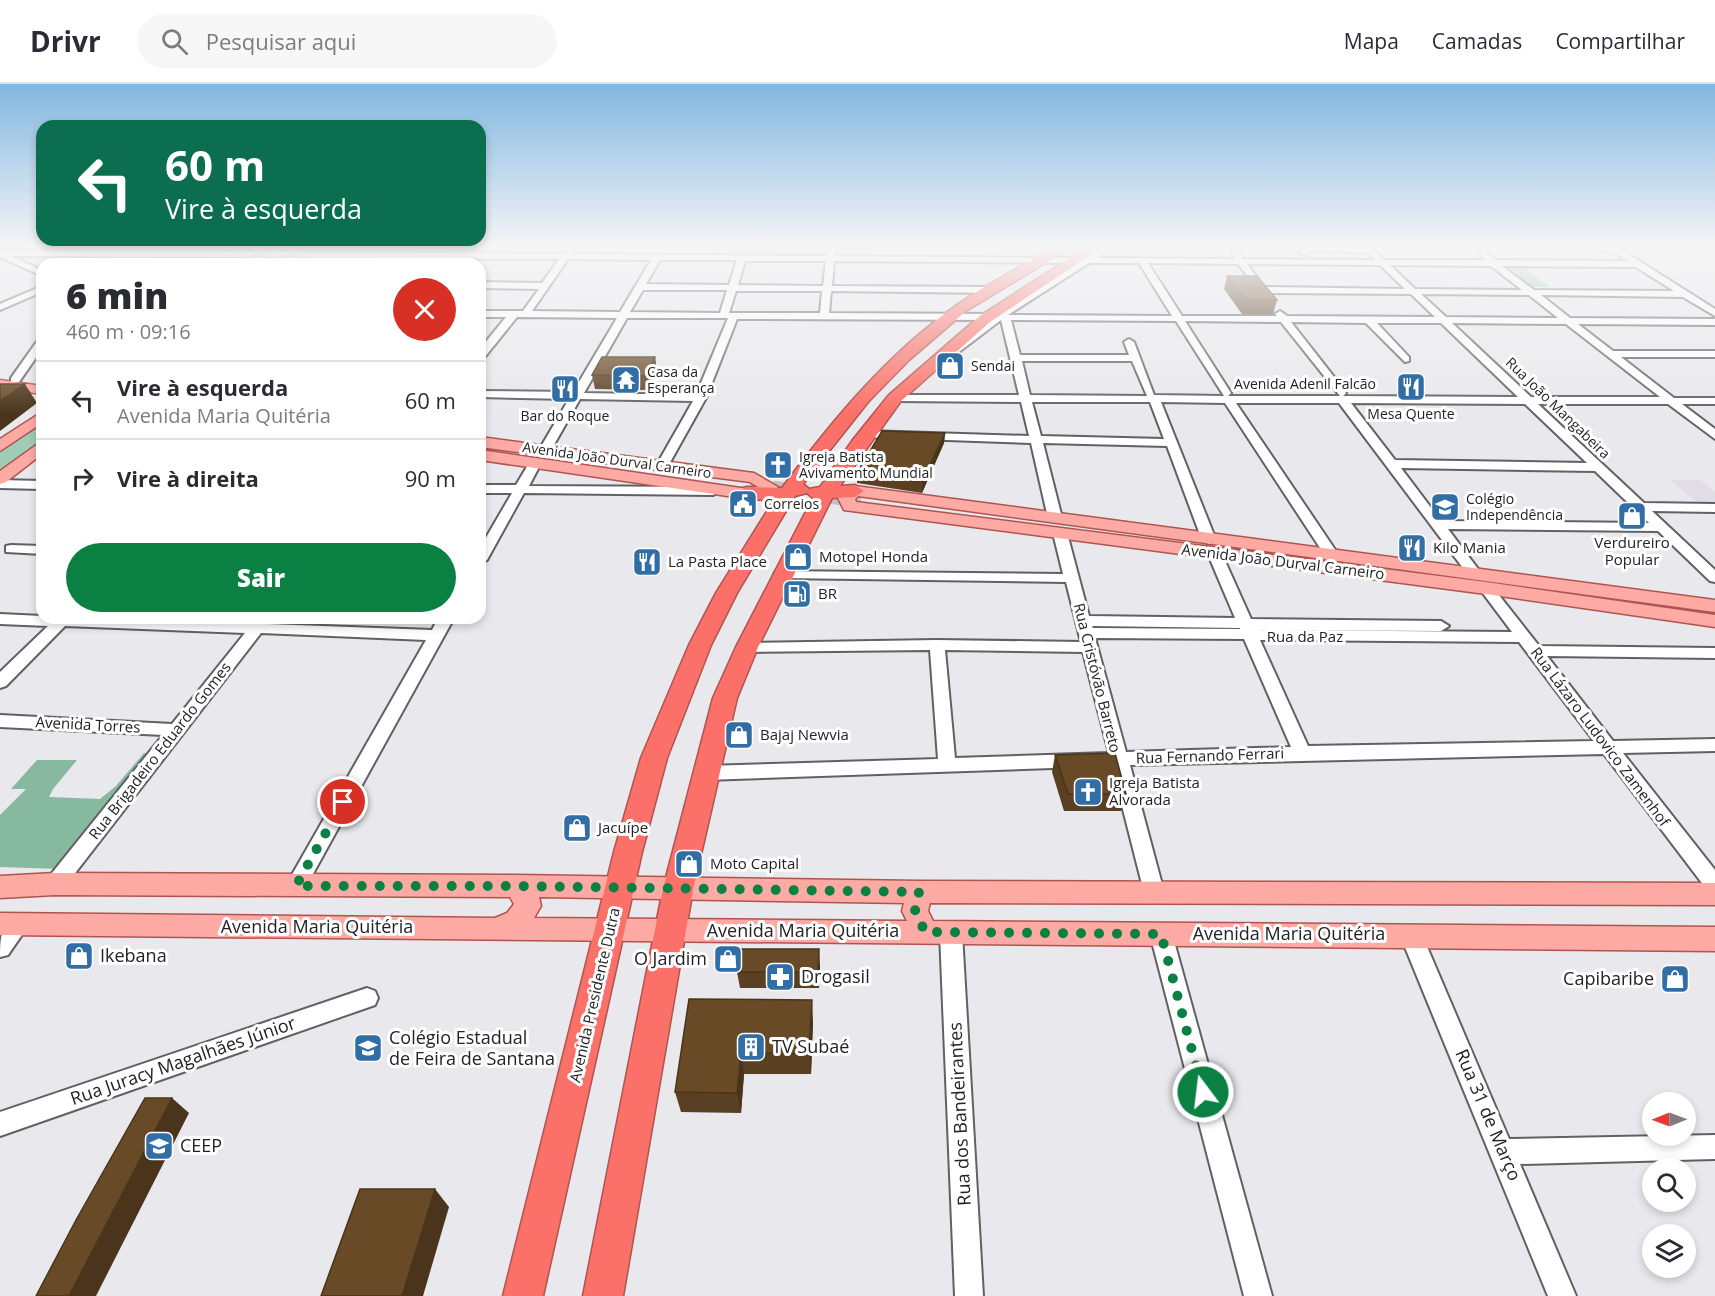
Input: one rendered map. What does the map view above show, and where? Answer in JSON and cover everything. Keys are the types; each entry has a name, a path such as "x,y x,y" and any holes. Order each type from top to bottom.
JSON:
{"highway":[{"name":"Avenida Presidente Dutra","path":"523,1296 620,887 654,762 676,698 728,590 780,504 808,465 872,391 948,319 974,302"},
{"path":"603,1296 678,888 705,773 726,698 747,647 782,574 827,491 899,393 1021,302"},
{"path":"750,486 789,479 808,465"},
{"path":"839,473 855,499"},
{"path":"780,504 839,473"},
{"path":"750,486 763,500 780,504 827,491 855,499"},
{"path":"814,514 855,499"}],"main road":[{"path":"0,378 36,389"},
{"path":"0,384 36,389"},
{"path":"0,391 36,389"},
{"path":"0,446 36,420"},
{"name":"Avenida João Durval Carneiro","path":"491,452 545,450 662,466 750,486"},
{"path":"0,479 36,451"},
{"path":"491,452 571,460 750,486"},
{"name":"Avenida João Durval Carneiro","path":"491,452 535,463 726,491 750,486"},
{"path":"855,499 1205,546"},
{"name":"Avenida João Durval Carneiro","path":"855,499 1205,546 1715,621"},
{"name":"Avenida João Durval Carneiro","path":"1205,546 1332,554 1715,606"},
{"path":"0,885 515,886 919,892 1715,894"},
{"path":"501,928 516,921 528,906 525,894 515,886"},
{"path":"919,892 915,911 938,932"},
{"name":"Avenida Maria Quitéria","path":"6,930 501,928 1715,939"}],"street":[{"path":"526,314 534,302"},
{"path":"545,450 633,302"},
{"path":"662,466 700,398 728,317 730,302"},
{"path":"824,317 826,302"},
{"path":"1168,302 1227,396 1332,554"},
{"path":"1270,302 1474,573"},
{"name":"Rua João Mangabeira","path":"1422,302 1715,578"},
{"path":"1544,302 1715,435"},
{"path":"1697,302 1715,313"},
{"path":"486,314 948,319 1715,322"},
{"path":"486,349 514,314"},
{"name":"Rua Cristóvão Barreto","path":"996,319 1017,357 1034,438 1154,891"},
{"path":"1370,321 1405,359"},
{"path":"486,342 492,342"},
{"path":"1128,342 1172,443 1205,546 1249,630 1302,753"},
{"path":"1612,354 1715,354"},
{"path":"1017,357 1135,358"},
{"name":"Avenida Adenil Falcão","path":"899,393 1668,398 1715,401"},
{"path":"486,394 700,398"},
{"name":"Avenida Adenil Falcão","path":"1668,398 1715,394"},
{"path":"866,435 1172,443"},
{"path":"486,550 535,463"},
{"path":"1393,464 1598,466"},
{"path":"0,484 36,485"},
{"path":"486,489 726,491"},
{"path":"1640,507 1715,508"},
{"path":"1437,525 1662,527"},
{"path":"11,549 36,550"},
{"path":"782,574 1071,578"},
{"name":"Rua Lázaro Ludovico Zamenhof","path":"1486,588 1715,885"},
{"path":"0,619 36,620"},
{"path":"0,682 58,624"},
{"path":"261,624 436,635"},
{"name":"Rua Brigadeiro Eduardo Gomes","path":"52,884 261,624"},
{"path":"296,886 442,624"},
{"name":"Rua da Paz","path":"747,647 937,645 1087,634 1249,630 1525,638 1715,653"},
{"path":"937,645 947,764"},
{"name":"Avenida Torres","path":"0,722 176,729"},
{"name":"Rua Fernando Ferrari","path":"705,773 1302,753 1715,745"},
{"name":"Rua dos Bandeirantes","path":"938,932 969,1296"},
{"path":"1161,934 1258,1296"},
{"name":"Rua 31 de Março","path":"1411,935 1504,1152 1562,1296"},
{"name":"Rua Juracy Magalhães Júnior","path":"0,1124 367,998"},
{"path":"1504,1152 1715,1147"}],"shaded area":[{"path":"1670,480 1700,480 1715,492 1715,507 1703,507"}],"green space":[{"path":"36,426 36,446 8,468 0,470 0,453"},
{"path":"144,753 153,754 60,869 0,867 0,815 26,789 11,789 37,760 77,760 49,797 100,799 116,786"}],"building":[{"path":"602,357 655,357 645,376 592,375"},
{"path":"0,384 25,384 0,401"},
{"path":"882,431 945,433 922,482 857,473"},
{"path":"1115,753 1126,794 1068,794 1055,755"},
{"path":"740,949 819,949 818,972 737,972"},
{"name":"TV Subaé","path":"689,999 812,1000 809,1054 741,1053 737,1093 675,1092"},
{"path":"145,1098 172,1098 69,1296 36,1296 76,1220"},
{"path":"360,1189 435,1189 402,1296 321,1296"}],"tunnel":[{"path":"750,485 785,490"},
{"path":"828,496 861,500"}],"place":[{"name":"Sendai","path":"950,366"},
{"name":"Casa da Esperança","path":"626,380"},
{"name":"Mesa Quente","path":"1411,387"},
{"name":"Bar do Roque","path":"565,389"},
{"name":"Igreja Batista Avivamento Mundial","path":"778,465"},
{"name":"Correios","path":"743,504"},
{"name":"Colégio Independência","path":"1445,507"},
{"name":"Verdureiro Popular","path":"1632,516"},
{"name":"Kilo Mania","path":"1412,548"},
{"name":"Motopel Honda","path":"798,557"},
{"name":"La Pasta Place","path":"647,562"},
{"name":"BR","path":"797,594"},
{"name":"Bajaj Newvia","path":"739,735"},
{"name":"Igreja Batista Alvorada","path":"1088,792"},
{"name":"Jacuípe","path":"577,828"},
{"name":"Moto Capital","path":"689,864"},
{"name":"Ikebana","path":"79,956"},
{"name":"O Jardim","path":"728,959"},
{"name":"Drogasil","path":"780,977"},
{"name":"Capibaribe","path":"1675,979"},
{"name":"TV Subaé","path":"751,1047"},
{"name":"Colégio Estadual de Feira de Santana","path":"368,1048"},
{"name":"CEEP","path":"159,1146"}],"route":[{"path":"343,802 296,886 620,887 919,892 915,904 916,918 925,932 1161,934 1203,1092"}]}
